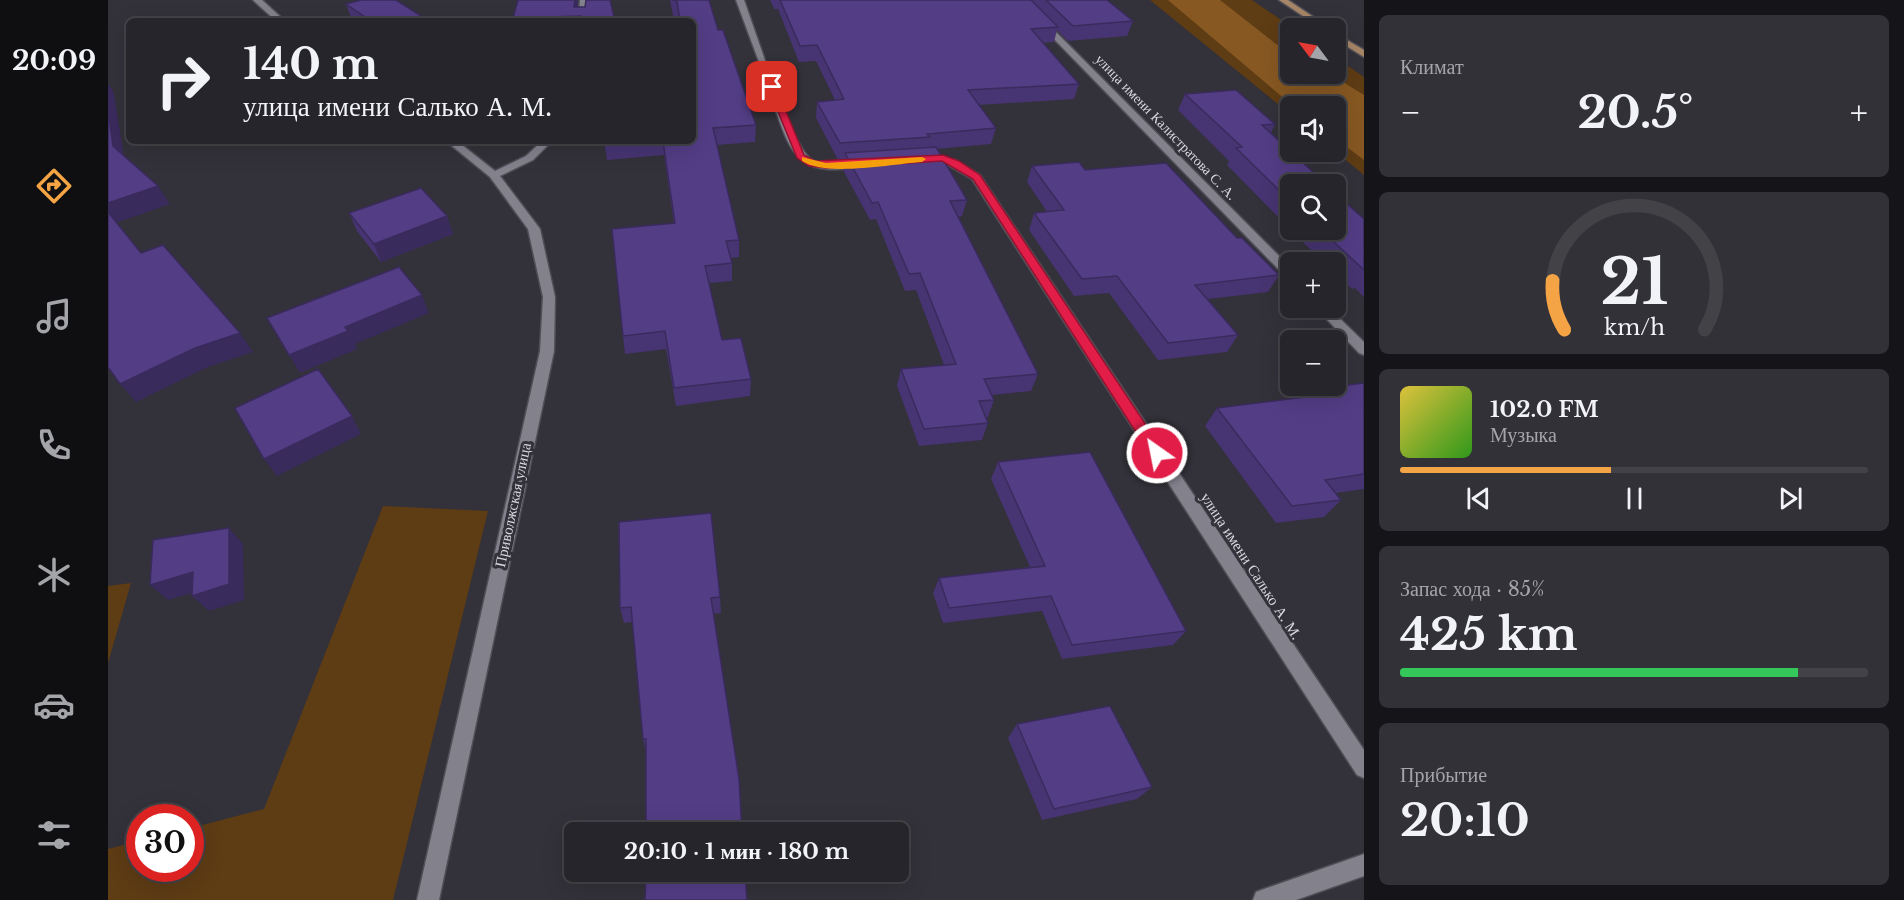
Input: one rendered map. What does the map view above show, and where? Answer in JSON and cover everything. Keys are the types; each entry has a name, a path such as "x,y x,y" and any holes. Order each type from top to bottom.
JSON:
{"main road":[{"path":"1283,0 1311,18"},
{"path":"1346,42 1364,54"}],"street":[{"path":"257,0 277,18"},
{"path":"582,18 584,0"},
{"path":"740,0 766,70"},
{"name":"улица имени Калистратова С. А.","path":"1020,0 1280,264"},
{"path":"772,87 800,156 812,164 826,166 885,162"},
{"name":"Приволжская улица","path":"428,900 547,351 549,297 534,229 494,175 455,144"},
{"path":"494,175 513,168 539,152 545,144"},
{"name":"улица имени Салько А. М.","path":"908,160 943,158 956,163 976,177 1364,768"},
{"path":"1332,318 1364,350"},
{"path":"1263,900 1364,865"}],"shaded area":[{"path":"1150,0 1252,0 1280,19 1280,84 1346,84 1346,65 1364,77 1364,175 1346,160 1346,96 1280,96 1280,106"},
{"path":"1168,0 1220,0 1280,46 1280,84 1346,84 1364,95 1364,160 1346,146 1346,96 1281,96"},
{"path":"383,506 488,511 393,900 108,900 108,849 126,844 126,882 204,882 204,825 264,809"},
{"path":"131,583 108,663 108,586"}],"building":[{"path":"361,0 396,0 424,18 367,18 346,4"},
{"path":"518,0 575,0 574,7 585,7 586,0 610,0 614,18 581,18 581,16 513,18"},
{"path":"672,0 709,0 718,30 723,30 756,125 713,128 739,240 726,241 732,263 705,266 722,340 741,338 751,379 674,388 665,331 623,336 612,229 675,223 663,144 696,144 696,18 680,18 677,1"},
{"path":"780,0 1031,0 1058,27 1031,29 1079,84 968,90 996,128 927,134 930,137 840,143 817,102 844,99 817,45 800,46"},
{"path":"1046,0 1107,0 1133,21 1073,26"},
{"path":"1236,90 1275,124 1262,125 1280,142 1280,162 1302,162 1315,174 1280,174 1280,191 1236,148 1242,147 1185,94"},
{"path":"108,109 113,146 158,186 108,203"},
{"path":"936,147 967,200 950,201 1038,374 984,379 994,400 979,401 988,423 924,429 901,369 956,364 920,273 909,274 878,202 872,203 845,153"},
{"path":"1079,162 1085,170 1166,163 1237,238 1242,238 1279,275 1195,285 1238,335 1168,343 1117,276 1082,279 1034,213 1064,210 1032,166"},
{"path":"421,188 447,216 374,244 349,213"},
{"path":"1346,203 1364,219 1364,270 1332,240 1346,240"},
{"path":"108,212 141,253 163,245 240,333 195,348 120,384 108,367"},
{"path":"399,267 422,295 345,327 348,331 289,355 267,318"},
{"path":"318,369 352,416 264,459 235,408"},
{"path":"1364,383 1364,474 1325,480 1341,500 1292,506 1217,408 1305,396 1346,396 1346,385"},
{"path":"1090,452 1186,631 1072,645 1051,596 949,608 939,578 1045,566 998,462"},
{"path":"711,513 720,597 711,598 739,779 741,822 646,822 646,739 643,739 631,607 620,608 619,522"},
{"path":"229,528 229,584 192,596 193,572 150,585 153,540"},
{"path":"1110,706 1152,787 1054,809 1017,724"},
{"path":"646,882 746,882 747,900 645,900"}],"slow traffic":[{"path":"805,159 812,164 826,166 922,159"}],"route":[{"path":"772,87 800,156 812,164 826,166 943,158 956,163 976,177 1157,453"}]}
